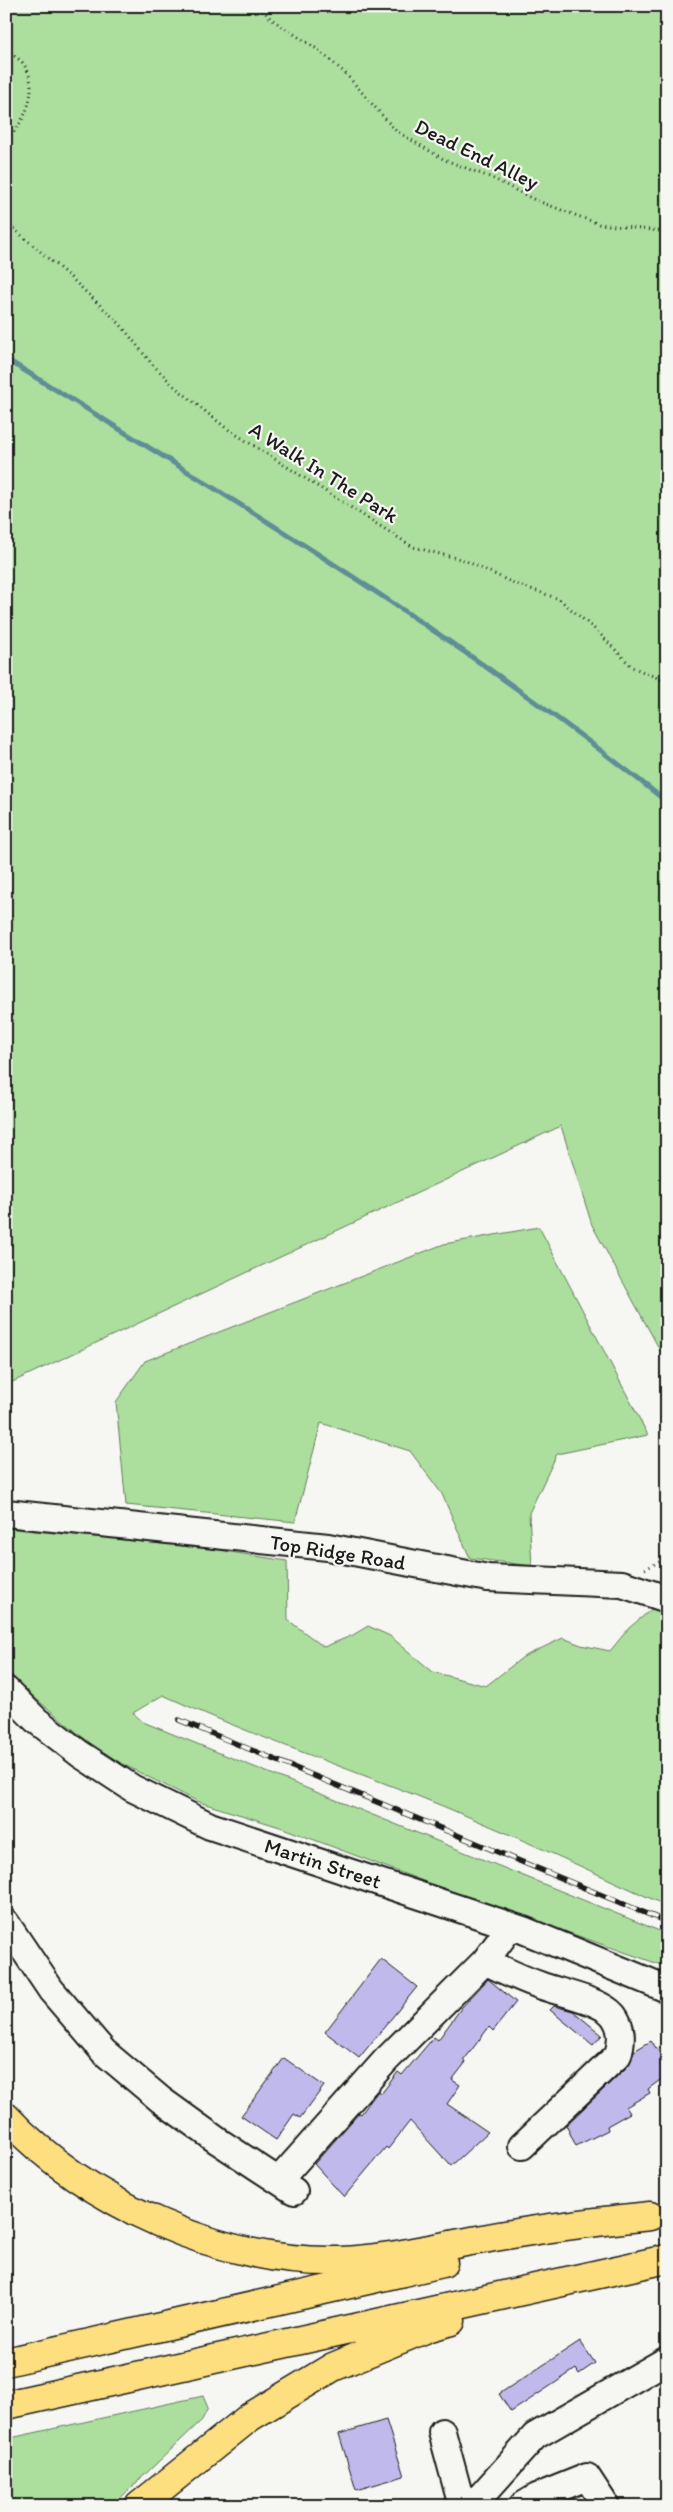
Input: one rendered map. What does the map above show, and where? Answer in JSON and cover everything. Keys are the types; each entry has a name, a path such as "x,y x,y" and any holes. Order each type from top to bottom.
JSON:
{"highway":[{"path":"6,2117 66,2169 113,2200 169,2227 227,2246 283,2259 341,2261 549,2227 658,2214"},
{"path":"6,2362 658,2214"},
{"path":"6,2405 667,2260"},
{"path":"139,2506 250,2417 333,2367 430,2326 667,2260"}],"street":[{"name":"Top Ridge Road","path":"6,1513 328,1547 488,1578 622,1584 667,1599"},
{"name":"Martin Street","path":"6,1690 36,1720 80,1754 132,1788 210,1826 511,1926 667,1989"},
{"path":"6,1923 51,1990 104,2052 175,2110 286,2186 386,2060 485,1961 511,1926"},
{"path":"485,1961 540,1986 600,2005 612,2015 619,2026 622,2040 618,2056 522,2146"},
{"path":"442,2432 471,2505 535,2436 667,2360"},
{"path":"522,2506 537,2497 587,2477 606,2506"}],"path":[{"name":"Dead End Alley","path":"259,6 271,19 317,49 345,73 396,131 445,160 492,178 535,200 599,224 667,232"},
{"path":"6,50 22,63 29,79 31,96 27,113 19,128 6,141"},
{"name":"A Walk In The Park","path":"6,222 70,277 120,324 151,363 175,387 233,433 414,547 464,560 510,582 559,599 596,631 632,667 667,682"}],"green space":[{"path":"6,6 667,6 667,1363 592,1225 561,1126 6,1385"},
{"path":"539,1227 648,1435 557,1454 529,1513 532,1566 470,1558 442,1494 410,1451 321,1423 295,1522 126,1505 116,1402 145,1361 444,1244"},
{"path":"6,1528 212,1549 287,1561 288,1620 324,1647 353,1635 368,1626 390,1636 433,1672 486,1686 523,1657 563,1638 581,1645 610,1651 629,1628 653,1608 667,1613 667,1906 475,1820 255,1734 163,1695 133,1713 143,1722 667,1934 667,1967 447,1890 280,1827 199,1802 106,1756 35,1698 6,1670"},
{"path":"203,2396 208,2408 202,2420 112,2506 6,2506 6,2439"}],"building":[{"path":"381,1959 417,1987 359,2058 325,2032"},
{"path":"488,1979 516,2002 493,2031 489,2027 464,2060 466,2062 452,2080 460,2085 447,2104 488,2132 451,2166 410,2121 388,2149 386,2147 344,2197 314,2164 359,2113 361,2114 378,2091 381,2094 398,2072 402,2075 434,2037 438,2040 462,2007"},
{"path":"554,2006 573,2011 602,2035 593,2045 550,2010"},
{"path":"651,2041 667,2063 667,2075 648,2089 650,2093 626,2107 630,2113 607,2126 608,2130 576,2146 566,2125 628,2066 634,2051"},
{"path":"284,2058 324,2086 300,2118 294,2114 276,2140 241,2116"},
{"path":"580,2341 595,2363 579,2374 576,2369 511,2412 499,2394"},
{"path":"386,2420 404,2476 356,2490 339,2434"}],"waterway":[{"path":"6,359 260,517 427,626 589,741 667,802"}],"railway":[{"path":"179,1720 667,1922"}]}
